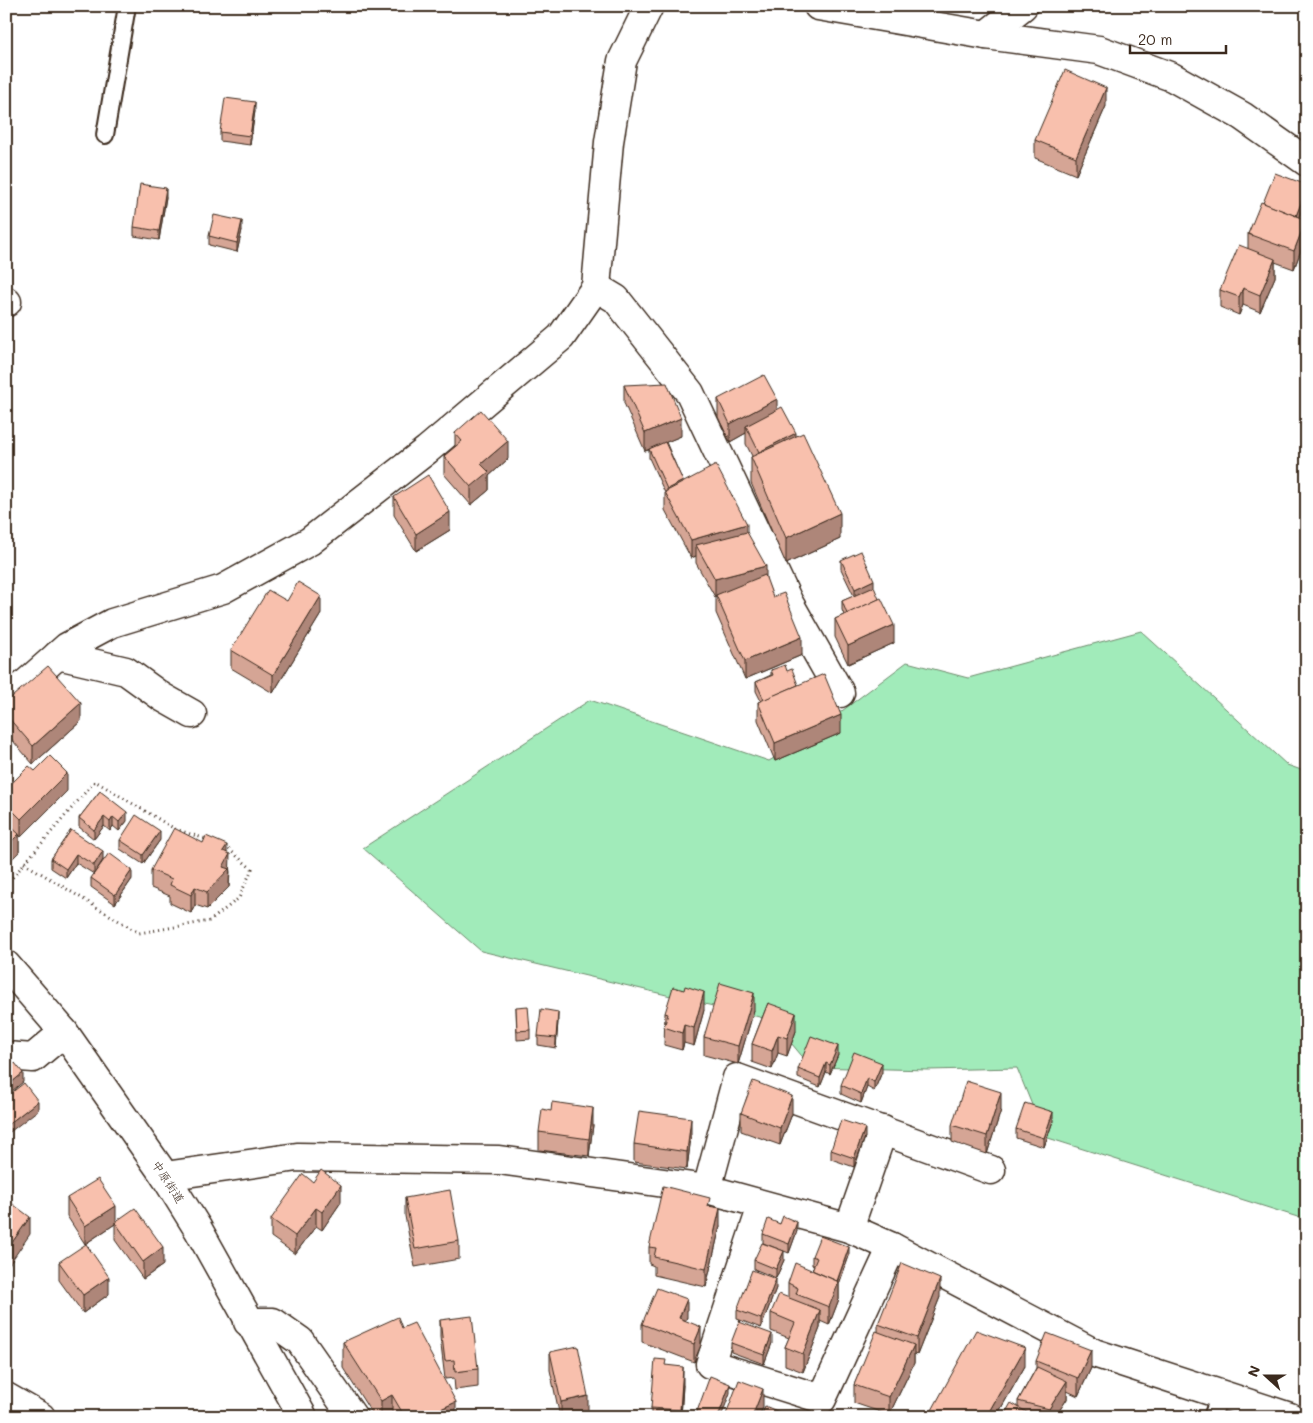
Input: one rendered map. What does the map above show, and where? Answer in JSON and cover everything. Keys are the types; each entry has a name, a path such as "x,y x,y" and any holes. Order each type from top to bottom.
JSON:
{"main road":[{"path":"6,701 67,647 112,623 223,589 310,541 427,450 561,337 596,287 608,142 622,61 649,6"},
{"path":"818,6 986,35 1099,50 1172,77 1242,116 1307,162"},
{"path":"986,35 1023,6"},
{"path":"596,287 616,299 690,393 789,603 840,693"},
{"path":"58,655 126,671 162,697 192,714"},
{"name":"中原街道","path":"6,965 64,1032 165,1176 198,1229 248,1322 303,1417"},
{"path":"6,1056 33,1058 64,1032"},
{"path":"707,1189 737,1078 991,1170"},
{"path":"849,1228 883,1130"},
{"path":"165,1176 297,1158 499,1160 707,1189 762,1206 849,1228 892,1247 1094,1353 1216,1406 1290,1417"},
{"path":"762,1206 710,1364 822,1399 892,1247"},
{"path":"248,1322 273,1322 300,1341 353,1417"},
{"path":"6,1397 41,1417"}],"lane":[{"path":"105,135 127,6"}],"path":[{"path":"6,884 95,781 175,829 211,841"},
{"path":"24,863 139,933 210,921 239,898 252,869 228,847 220,844"}],"green space":[{"path":"1141,631 1287,765 1307,772 1307,1220 1045,1137 1017,1068 928,1070 811,1067 772,1020 481,951 363,848 590,700 769,761 802,741 907,662 968,678"}],"building":[{"path":"1065,70 1106,88 1076,157 1035,140"},
{"path":"225,98 255,102 250,136 220,132"},
{"path":"1275,173 1307,185 1296,216 1263,203"},
{"path":"140,184 166,188 159,231 134,227"},
{"path":"1261,202 1306,220 1294,251 1248,234"},
{"path":"214,215 242,221 237,243 209,236"},
{"path":"1239,245 1275,259 1260,295 1243,288 1239,297 1220,290"},
{"path":"764,375 777,399 730,424 718,399"},
{"path":"667,383 681,418 645,433 624,385"},
{"path":"782,407 796,433 759,452 746,426"},
{"path":"481,410 508,441 481,464 489,472 471,487 444,456 462,441 455,433"},
{"path":"803,433 840,513 786,538 751,457"},
{"path":"665,442 683,481 667,489 649,449"},
{"path":"716,465 747,524 691,540 665,492"},
{"path":"428,475 450,512 416,534 394,497"},
{"path":"747,532 766,566 715,579 696,545"},
{"path":"861,551 874,580 855,589 841,560"},
{"path":"765,575 773,597 784,593 802,637 745,661 716,595"},
{"path":"298,582 321,596 273,675 231,650 268,590 287,601"},
{"path":"874,587 879,599 847,614 842,601"},
{"path":"881,598 894,625 848,646 835,619"},
{"path":"785,665 787,671 792,669 798,685 764,700 756,682 773,675 771,670"},
{"path":"48,666 81,703 33,746 6,715 6,702"},
{"path":"824,674 841,715 775,743 758,702"},
{"path":"50,756 67,773 21,819 6,804 6,785 8,787 29,766 35,771"},
{"path":"100,791 127,812 119,822 113,817 110,822 104,817 94,830 79,818"},
{"path":"136,815 160,831 143,855 120,840"},
{"path":"6,822 19,834 6,847"},
{"path":"174,828 203,843 206,836 227,845 223,851 230,854 223,867 229,869 207,892 195,887 191,895 170,885 172,879 151,870"},
{"path":"71,830 103,851 94,865 76,854 66,869 51,859"},
{"path":"109,853 132,870 115,895 91,878"},
{"path":"720,983 754,993 738,1046 704,1037"},
{"path":"685,986 704,992 694,1028 684,1025 682,1033 664,1027 668,1014 665,1013 673,987 684,990"},
{"path":"768,1003 796,1013 787,1038 778,1035 772,1051 752,1044"},
{"path":"528,1006 530,1030 517,1031 516,1007"},
{"path":"541,1009 558,1012 556,1038 538,1036"},
{"path":"811,1036 838,1046 830,1065 826,1063 820,1078 798,1069"},
{"path":"854,1052 882,1063 874,1082 867,1078 861,1094 841,1085"},
{"path":"6,1061 10,1067 15,1063 23,1073 6,1087"},
{"path":"753,1081 792,1096 780,1128 741,1113"},
{"path":"966,1081 1001,1092 987,1136 952,1125"},
{"path":"24,1083 38,1101 6,1126 6,1097"},
{"path":"552,1102 593,1108 589,1139 539,1132 542,1109 551,1111"},
{"path":"1025,1103 1053,1112 1044,1138 1016,1129"},
{"path":"639,1111 691,1118 687,1152 634,1144"},
{"path":"841,1120 865,1128 854,1158 831,1150"},
{"path":"321,1170 341,1185 322,1212 316,1208 295,1236 271,1219 303,1174 313,1182"},
{"path":"98,1179 116,1206 85,1226 67,1198"},
{"path":"663,1186 710,1198 708,1206 720,1208 706,1269 654,1257 656,1248 649,1247"},
{"path":"450,1190 459,1241 415,1249 405,1198"},
{"path":"6,1199 30,1217 6,1251"},
{"path":"135,1208 163,1247 143,1262 115,1222"},
{"path":"783,1216 797,1222 789,1244 763,1234 768,1219 780,1224"},
{"path":"820,1236 849,1247 837,1281 812,1270 817,1258 812,1256"},
{"path":"762,1243 784,1251 776,1269 754,1260"},
{"path":"86,1244 109,1277 83,1295 59,1262"},
{"path":"795,1263 839,1282 829,1307 796,1294 798,1288 788,1283"},
{"path":"902,1263 940,1279 917,1338 878,1324"},
{"path":"752,1270 776,1279 761,1319 737,1310"},
{"path":"657,1288 687,1299 679,1318 701,1327 694,1344 642,1324"},
{"path":"779,1294 820,1310 803,1354 785,1347 795,1323 771,1313"},
{"path":"472,1316 478,1369 455,1372 454,1360 445,1361 440,1320"},
{"path":"398,1317 402,1328 414,1323 456,1402 423,1417 405,1417 392,1395 381,1401 343,1342"},
{"path":"739,1322 772,1334 764,1355 731,1343"},
{"path":"976,1330 1025,1348 986,1417 940,1417 931,1412"},
{"path":"876,1331 914,1345 889,1397 854,1385"},
{"path":"1047,1333 1091,1350 1078,1378 1036,1361"},
{"path":"578,1346 588,1396 561,1402 550,1352"},
{"path":"655,1359 666,1360 665,1365 683,1367 680,1410 651,1408"},
{"path":"1037,1367 1067,1381 1049,1409 1018,1401"},
{"path":"710,1376 730,1384 718,1417 695,1417"},
{"path":"739,1380 763,1389 752,1417 725,1417"},
{"path":"1011,1403 1035,1417 1003,1417"},
{"path":"765,1406 791,1417 761,1417"}]}
